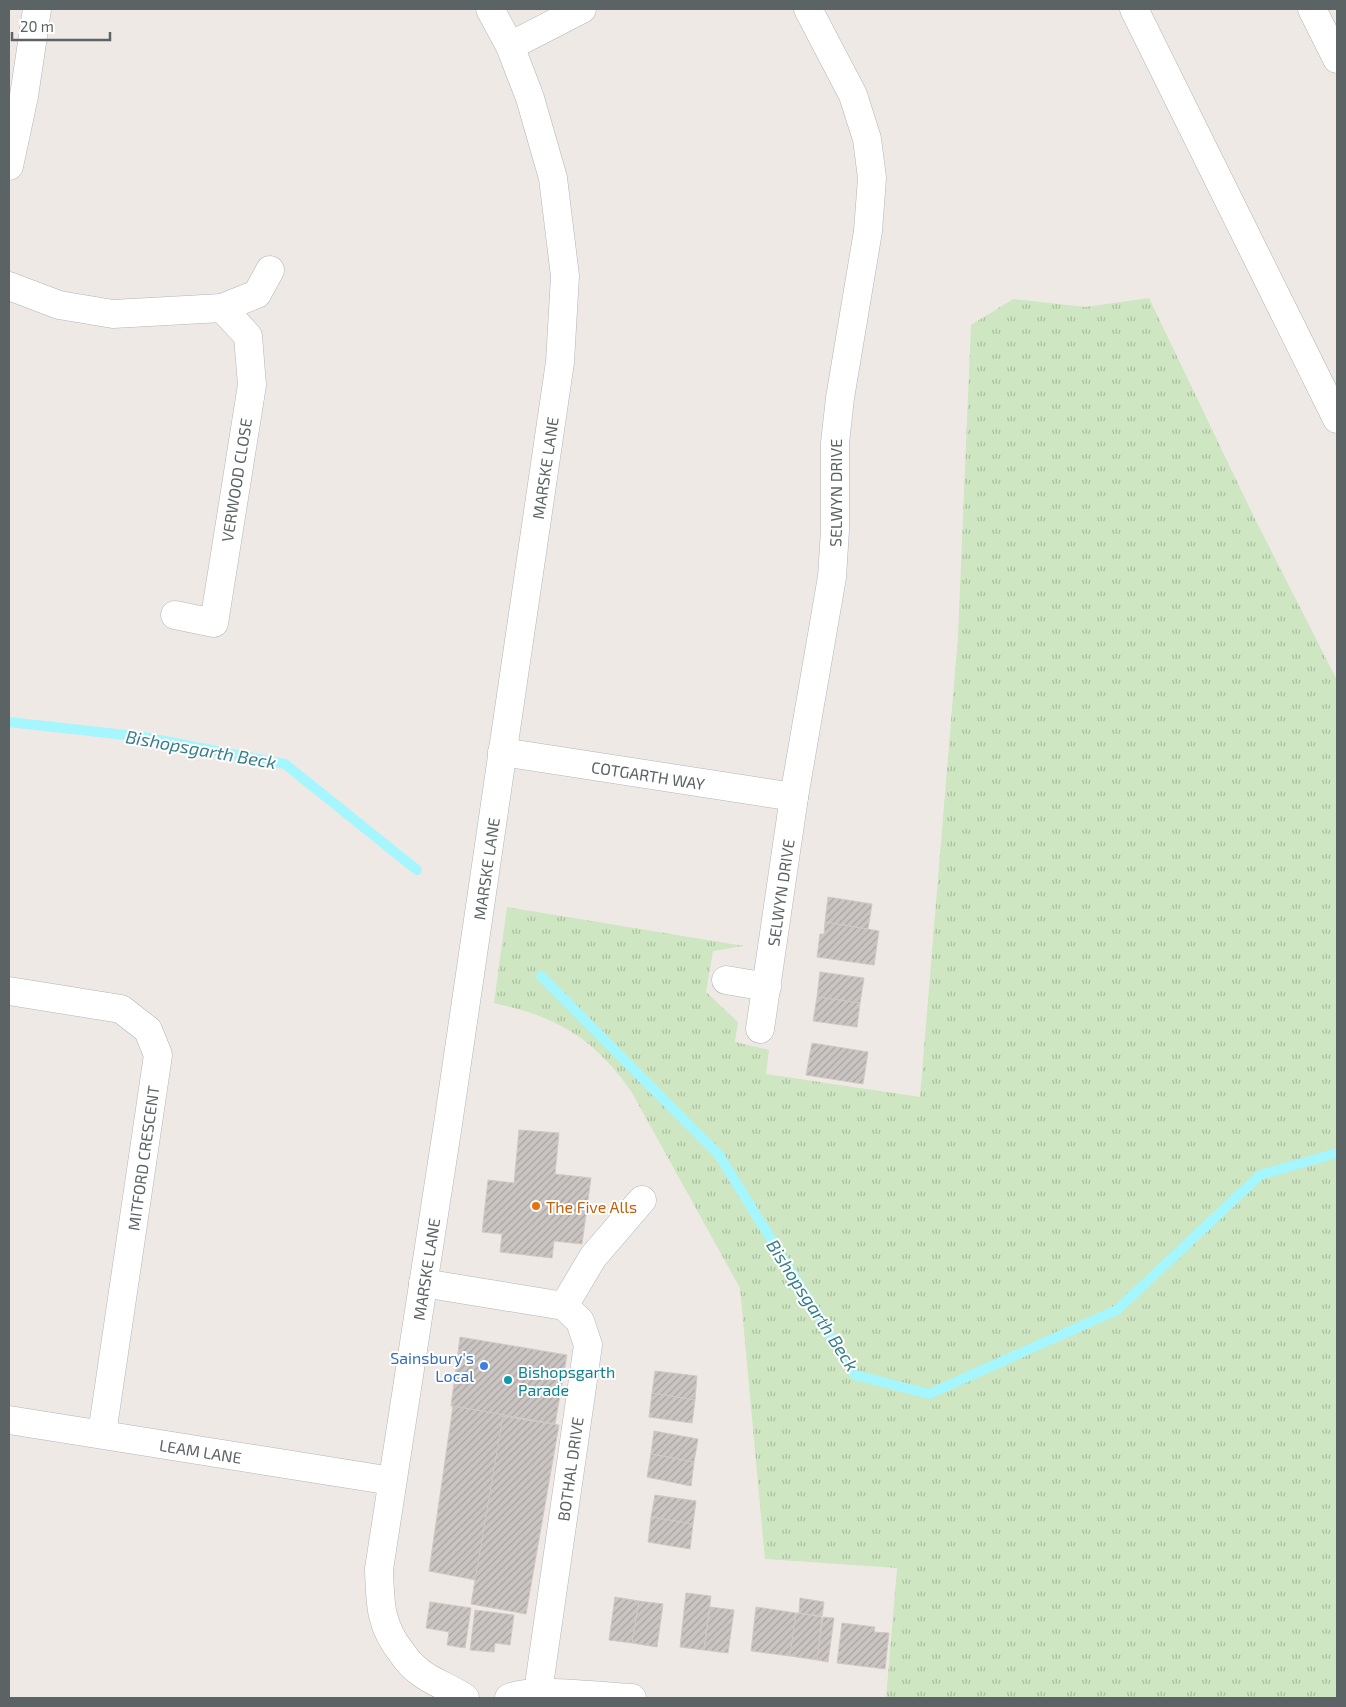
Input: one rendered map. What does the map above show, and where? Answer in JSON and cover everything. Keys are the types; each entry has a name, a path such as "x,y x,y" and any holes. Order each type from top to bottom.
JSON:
{"street":[{"path":"9,166 16,95 37,9"},
{"name":"MARSKE LANE","path":"465,1698 422,1674 410,1664 392,1641 383,1621 380,1603 379,1569 448,1124 560,362 565,276 554,178 530,98 510,46 490,9"},
{"path":"510,46 582,9"},
{"name":"SELWYN DRIVE","path":"760,1029 794,798 832,577 835,530 835,443 840,398 868,231 872,178 867,139 852,95 808,9"},
{"path":"1134,9 1337,419"},
{"path":"1312,9 1337,59"},
{"path":"9,286 59,305 113,314 222,308 256,294 270,270"},
{"name":"VERWOOD CLOSE","path":"175,615 214,623 252,385 248,336 222,308"},
{"name":"COTGARTH WAY","path":"502,752 794,798"},
{"path":"726,980 767,987"},
{"name":"MITFORD CRESCENT","path":"9,991 121,1009 148,1030 158,1055 102,1434"},
{"path":"423,1283 564,1306 593,1257 642,1200"},
{"name":"BOTHAL DRIVE","path":"542,1693 540,1678 588,1345 580,1321 564,1306"},
{"name":"LEAM LANE","path":"9,1420 392,1481"},
{"path":"509,1698 542,1693 632,1698"}],"green space":[{"path":"1149,298 1254,517 1337,680 1337,1698 886,1698 897,1568 765,1559 740,1288 631,1091 612,1066 580,1037 554,1022 523,1010 494,1003 507,907 744,946 713,951 706,992 738,1022 735,1042 769,1050 766,1074 920,1097 958,636 971,325 1013,299 1085,307"}],"building":[{"path":"828,897 872,904 868,929 825,922"},
{"path":"825,922 879,931 874,965 817,957 820,934 824,934"},
{"path":"820,972 864,978 860,1003 817,997"},
{"path":"817,997 860,1003 857,1027 813,1021"},
{"path":"812,1043 868,1052 863,1084 806,1075"},
{"name":"The Five Alls","path":"519,1130 559,1133 555,1174 591,1178 582,1244 554,1241 552,1258 500,1252 502,1234 482,1232 488,1180 514,1183"},
{"name":"Bishopsgarth Parade","path":"460,1337 567,1355 555,1424 451,1406"},
{"path":"655,1371 697,1376 695,1400 652,1393"},
{"path":"652,1393 695,1400 692,1423 649,1417"},
{"path":"453,1406 516,1417 491,1583 429,1571"},
{"path":"503,1416 559,1425 526,1614 471,1604"},
{"path":"654,1431 698,1439 694,1462 651,1454"},
{"path":"651,1454 694,1462 691,1486 647,1477"},
{"path":"655,1495 696,1501 693,1524 651,1517"},
{"path":"651,1517 693,1524 690,1549 648,1542"},
{"path":"686,1593 711,1596 704,1650 680,1647"},
{"path":"615,1597 639,1601 632,1643 609,1640"},
{"path":"800,1598 824,1602 822,1616 799,1613"},
{"path":"639,1601 663,1604 657,1647 632,1643"},
{"path":"430,1602 471,1608 465,1648 447,1645 449,1632 426,1628"},
{"path":"710,1607 734,1610 728,1653 704,1650"},
{"path":"756,1607 796,1613 790,1656 751,1651"},
{"path":"475,1610 514,1615 510,1645 495,1643 494,1652 470,1650"},
{"path":"796,1613 822,1617 817,1660 790,1656"},
{"path":"823,1617 834,1618 828,1662 817,1660"},
{"path":"842,1623 875,1627 874,1632 889,1633 885,1669 837,1663"}],"waterway":[{"name":"Bishopsgarth Beck","path":"9,722 144,737 285,764 417,870"},
{"name":"Bishopsgarth Beck","path":"541,976 719,1155 855,1375 929,1394 1117,1310 1260,1175 1337,1153"}],"place":[{"name":"The Five Alls","path":"536,1206"},
{"name":"Sainsbury's Local","path":"484,1366"},
{"name":"Bishopsgarth Parade","path":"508,1380"}]}
